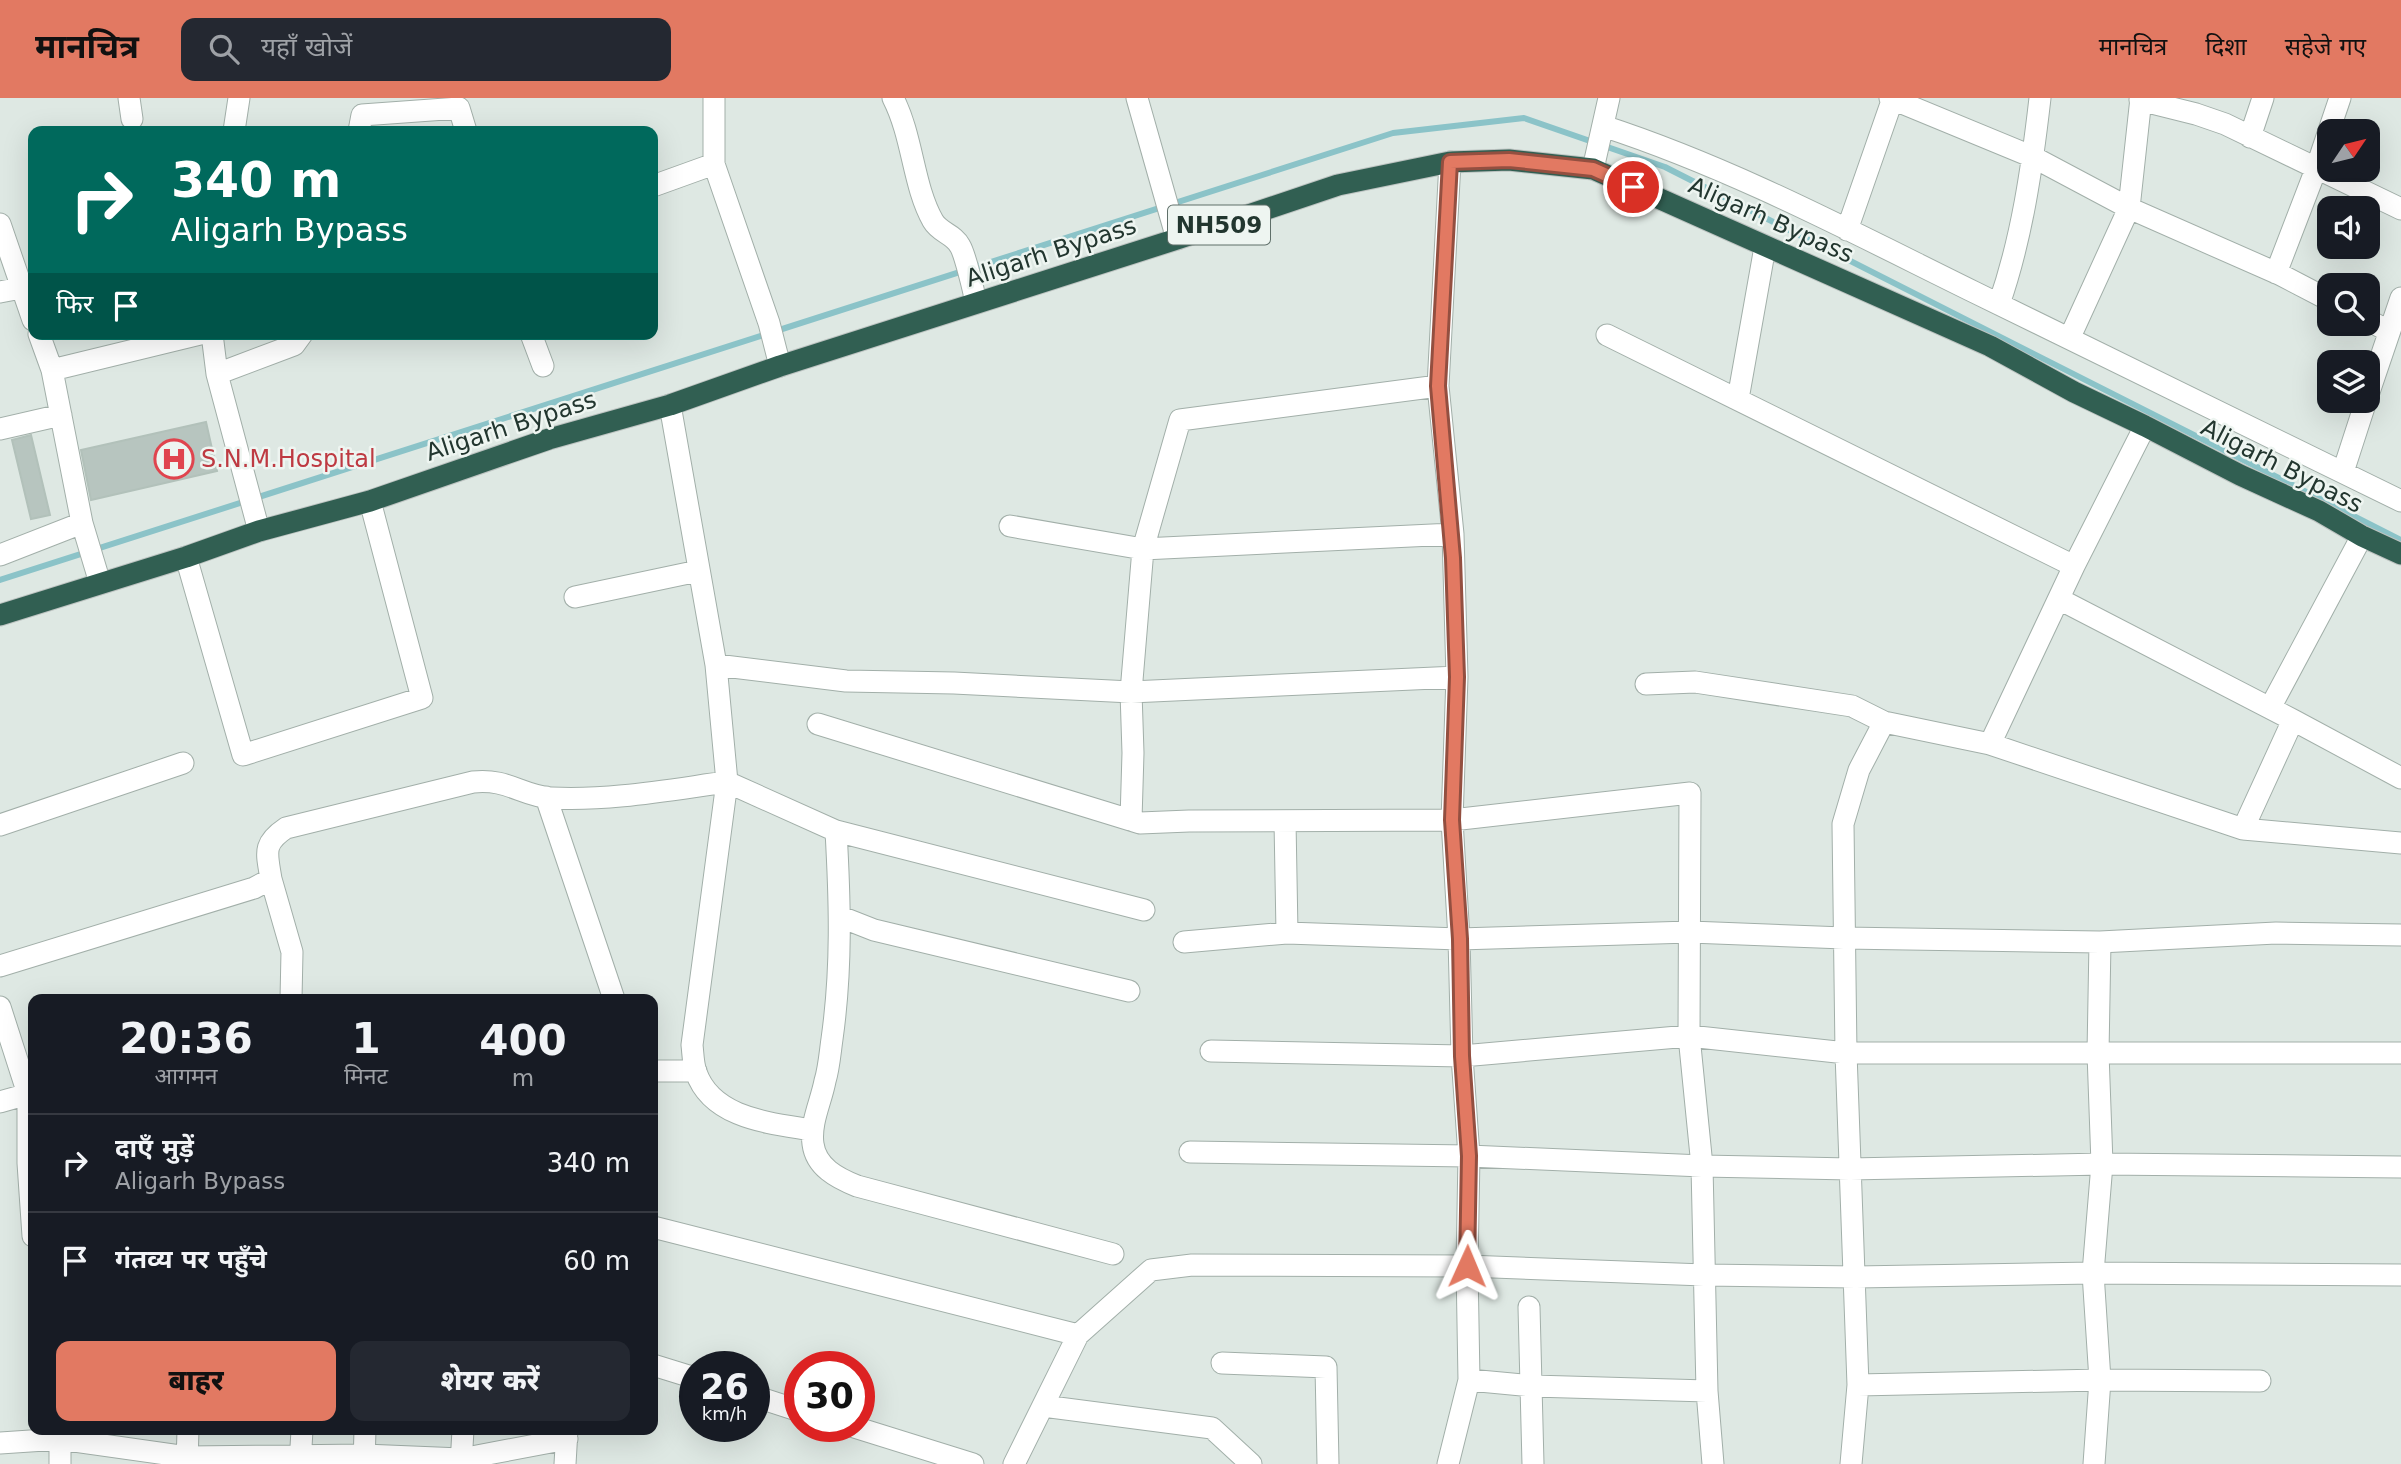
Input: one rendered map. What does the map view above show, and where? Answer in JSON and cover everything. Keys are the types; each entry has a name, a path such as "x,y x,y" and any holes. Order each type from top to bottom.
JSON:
{"highway":[{"name":"Aligarh Bypass","path":"0,615 98,573 186,557 257,522 370,501 549,439 670,405 778,357 975,298 1175,232 1338,185 1450,162 1509,160 1594,162 1765,247 1990,345 2074,393 2319,511 2362,536 2401,554"}],"street":[{"path":"235,126 239,98"},
{"path":"714,98 714,164 778,357"},
{"path":"892,98 903,119 933,221 940,231 961,246 975,298"},
{"path":"1137,98 1175,232"},
{"path":"1594,162 1609,98"},
{"path":"1847,230 1892,98 2033,157 2129,208 2317,294"},
{"path":"1999,304 2013,264 2033,157 2040,98"},
{"path":"2250,136 2263,98"},
{"path":"2276,273 2340,98"},
{"path":"2070,337 2129,208 2140,99 2196,114 2250,136 2401,209"},
{"path":"360,126 362,116 461,103 465,126"},
{"path":"1602,130 1664,146 1728,173 2070,337 2401,501"},
{"path":"1448,1464 1469,1380 1469,1156 1452,820 1457,677 1452,534 1438,386 1450,162"},
{"path":"658,184 714,164"},
{"path":"0,224 28,307"},
{"path":"1738,399 1765,247"},
{"path":"0,292 21,288"},
{"path":"2380,357 2401,298"},
{"path":"2380,327 2388,331"},
{"path":"1607,335 2074,566"},
{"path":"40,340 52,370 84,528 98,573"},
{"path":"52,370 175,340"},
{"path":"213,340 217,374 257,522"},
{"path":"217,374 294,345 298,340"},
{"path":"533,340 542,366"},
{"path":"1131,820 1131,692 1143,549 1180,420 1438,386"},
{"path":"670,405 716,665 727,782 692,1045 696,1071 704,1088 723,1107 764,1122 812,1130"},
{"path":"2343,472 2362,413"},
{"path":"0,429 61,415"},
{"path":"1990,744 2144,426"},
{"path":"186,557 243,755 422,698 370,501"},
{"path":"1010,526 1143,549 1452,534"},
{"path":"0,555 84,528"},
{"path":"2270,708 2362,536"},
{"path":"575,597 698,571"},
{"path":"2059,599 2401,778"},
{"path":"716,665 846,681 954,683 1131,692 1457,677"},
{"path":"1646,684 1695,682 1852,706 1884,722 1990,744 2244,829 2401,843"},
{"path":"2244,829 2293,720"},
{"path":"1851,1464 1858,1385 1846,1053 1843,824 1859,770 1884,722"},
{"path":"818,724 1140,823 1452,820 1690,793 1689,1036 1702,1166 1707,1391 1713,1464"},
{"path":"0,825 183,763"},
{"path":"291,994 292,952 271,879 267,849 273,837 286,828 489,780 546,797 598,799 727,782 836,831 1144,910"},
{"path":"546,797 612,994"},
{"path":"1285,821 1287,933"},
{"path":"836,831 841,917 833,1037 826,1081 812,1130 813,1147 822,1165 836,1177 857,1186 1113,1254"},
{"path":"0,966 254,888 271,879"},
{"path":"841,917 874,930 1129,991"},
{"path":"1184,942 1287,933 1460,939 1690,932 1844,938 2100,942 2276,933 2401,935"},
{"path":"2094,1464 2100,1380 2093,1273 2102,1164 2098,1054 2100,942"},
{"path":"0,1007 28,1094 28,1163"},
{"path":"1211,1051 1462,1056 1689,1036 1846,1053 2401,1053"},
{"path":"658,1071 696,1071"},
{"path":"0,1102 28,1094"},
{"path":"1190,1152 1469,1156 1850,1169 2102,1164 2401,1167"},
{"path":"658,1228 1078,1335"},
{"path":"1014,1464 1078,1335 1151,1270 1192,1265 1467,1266 1704,1275 2401,1275"},
{"path":"1530,1307 1533,1464"},
{"path":"1222,1363 1326,1367 1328,1464"},
{"path":"658,1367 679,1373"},
{"path":"1469,1380 1533,1386 1707,1391"},
{"path":"1858,1385 2100,1380 2260,1381"},
{"path":"1043,1406 1212,1428 1229,1454 1251,1464"},
{"path":"875,1434 972,1464"},
{"path":"0,1443 52,1435"},
{"path":"59,1435 60,1464"},
{"path":"64,1435 187,1461 461,1461 569,1451"},
{"path":"187,1461 188,1435"},
{"path":"301,1460 302,1435"},
{"path":"364,1460 365,1435"},
{"path":"461,1461 463,1435"}],"building":[{"path":"206,422 217,471 91,500 81,450"},
{"path":"31,435 50,515 31,519 12,440"}],"waterway":[{"path":"0,580 1393,133 1524,118 1665,167 2401,540"}],"place":[{"name":"S.N.M.Hospital","path":"174,459"}],"route":[{"path":"1467,1266 1469,1156 1452,820 1457,677 1452,534 1438,386 1450,162 1509,160 1593,169 1633,187"}]}
